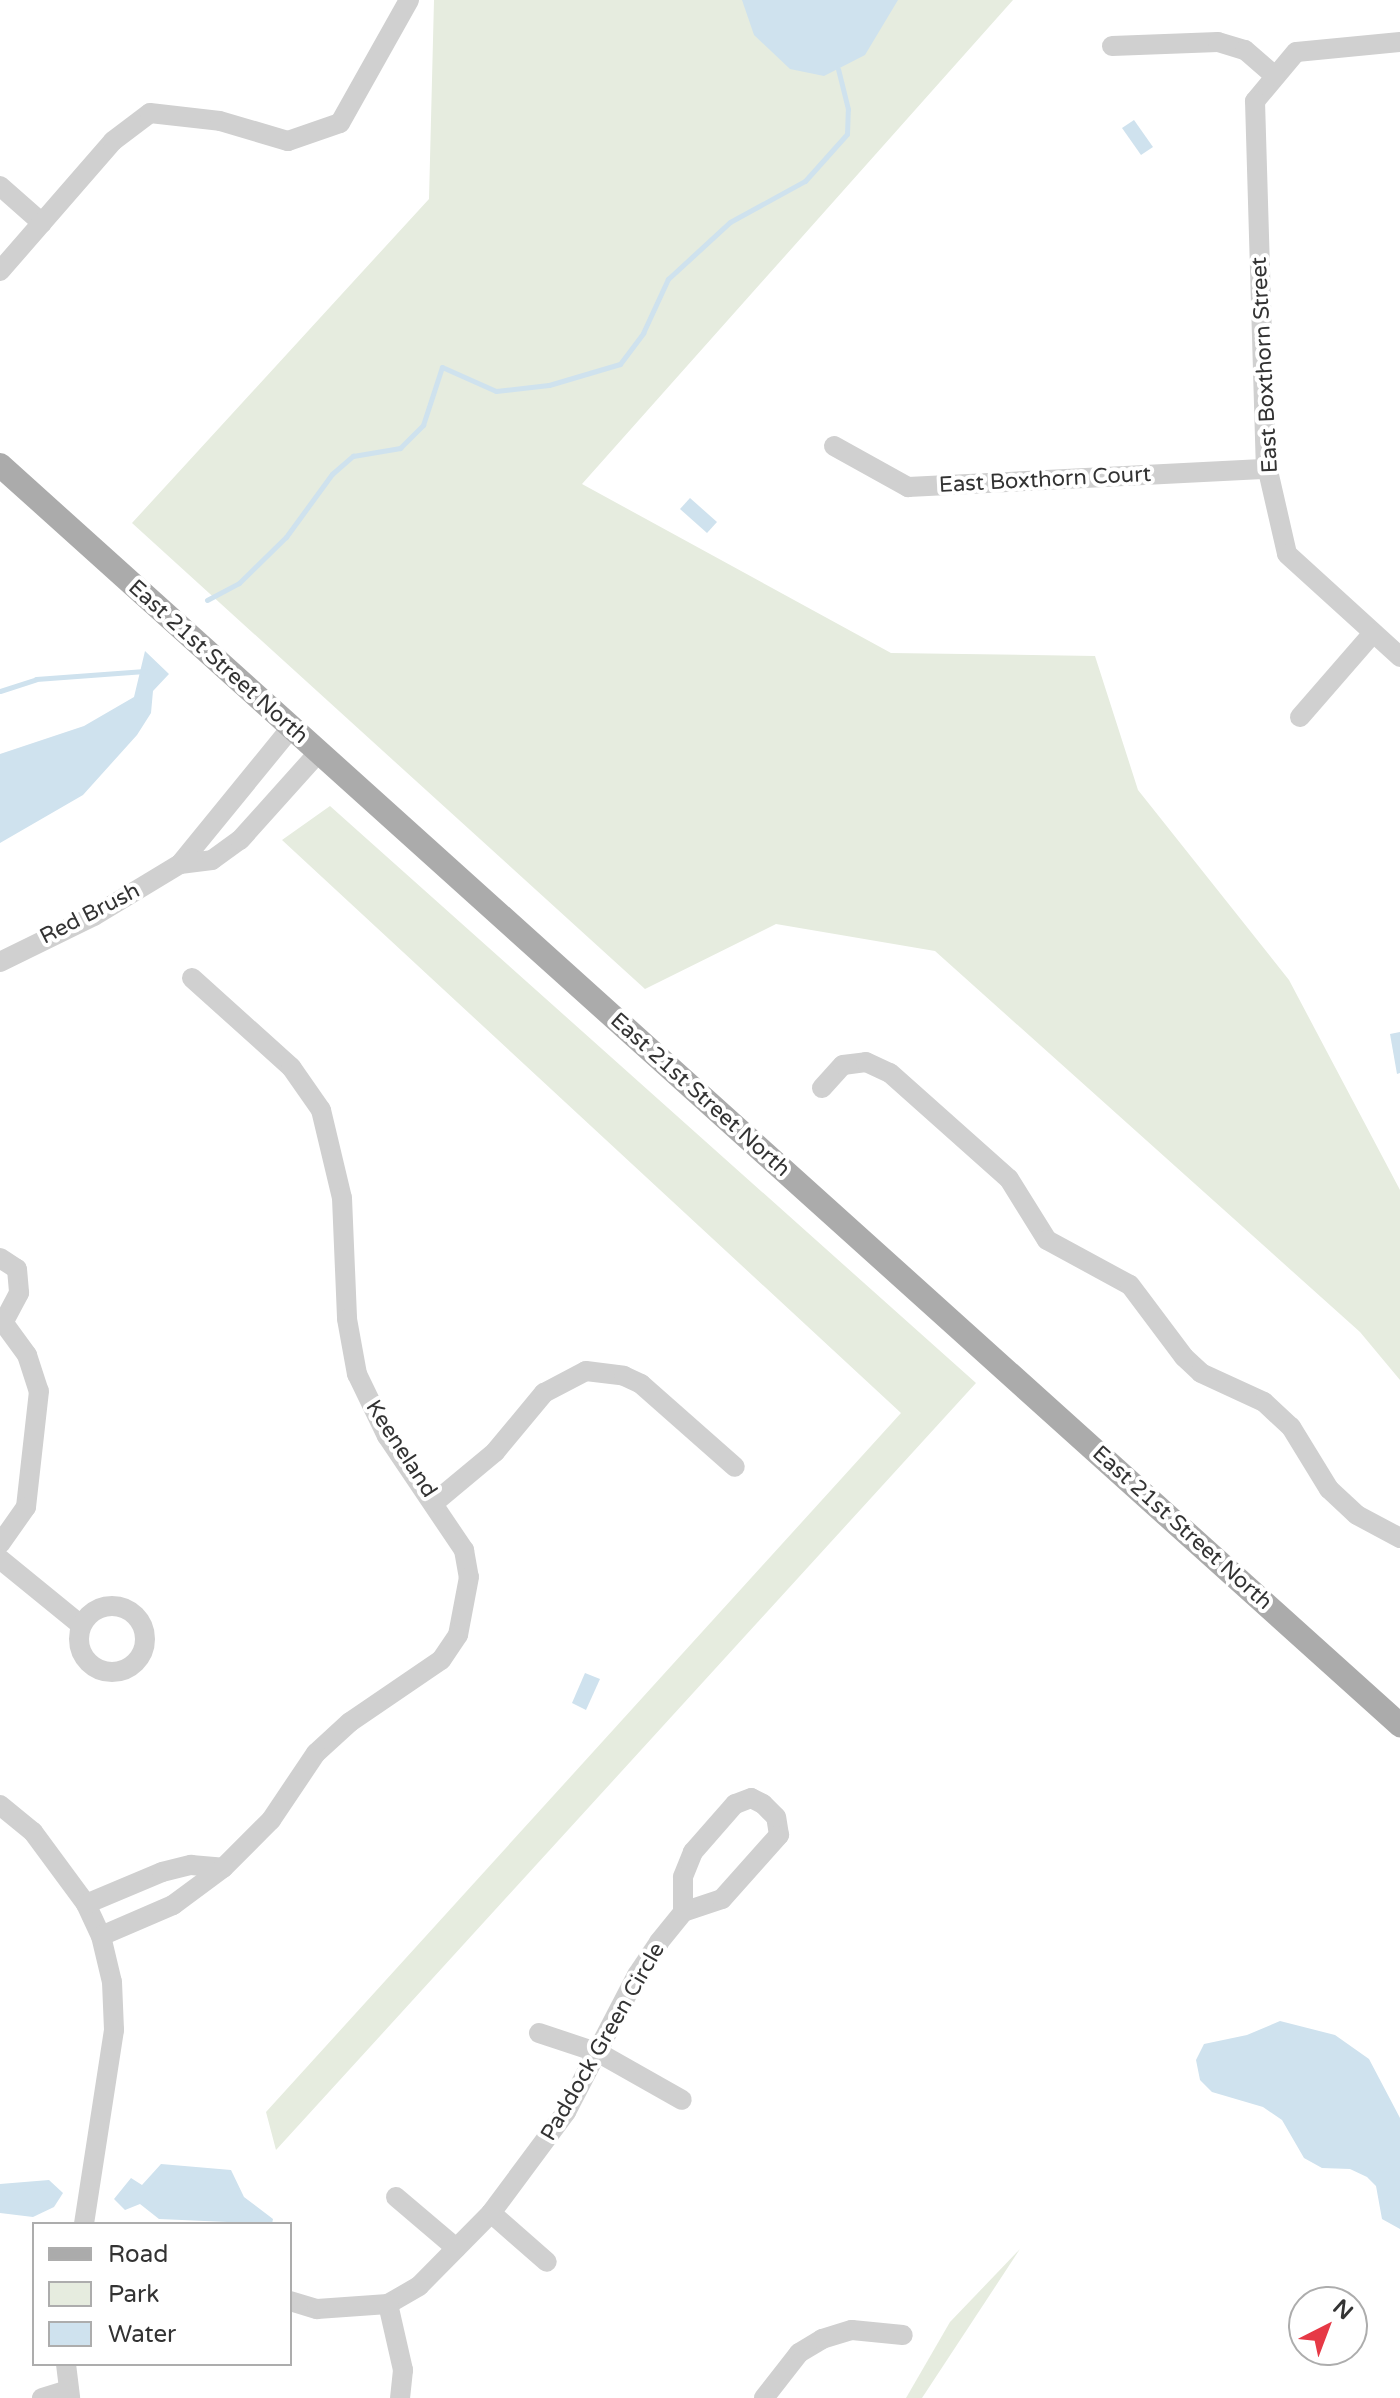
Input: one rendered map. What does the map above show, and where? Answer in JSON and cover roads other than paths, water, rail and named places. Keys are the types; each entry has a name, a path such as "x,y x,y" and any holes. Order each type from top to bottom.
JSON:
{"main road":[{"name":"East 21st Street North","path":"0,465 1400,1725"}],"street":[{"path":"0,271 113,141 150,113 220,121 288,141 340,123 409,0"},
{"path":"1112,46 1218,42 1245,50 1275,76"},
{"name":"East Boxthorn Street","path":"1400,42 1296,52 1255,101 1268,469 1287,554 1400,657"},
{"path":"0,186 42,223"},
{"name":"East Boxthorn Court","path":"834,446 908,487 1268,469"},
{"path":"1300,717 1373,633"},
{"name":"Red Brush","path":"0,962 94,916 180,864 291,728"},
{"name":"Red Brush","path":"180,864 212,860 240,840 318,753"},
{"name":"Keeneland","path":"101,1936 173,1905 223,1868 271,1820 316,1753 350,1722 441,1660 458,1635 469,1577 464,1550 435,1502 387,1436 357,1374 347,1319 342,1198 321,1110 291,1067 192,978"},
{"path":"822,1088 843,1065 866,1062 890,1073 1009,1179 1047,1240 1130,1285 1184,1357 1201,1373 1264,1402 1291,1427 1329,1489 1357,1515 1400,1538"},
{"path":"0,1258 17,1269 19,1293 2,1320 27,1355 39,1391 38,1422 26,1507 0,1544"},
{"path":"435,1502 495,1452 544,1393 586,1371 624,1376 641,1384 735,1467"},
{"path":"0,1559 81,1625"},
{"path":"751,1798 763,1804 776,1817 779,1835 722,1899 683,1912 683,1877 693,1852 735,1804 751,1798"},
{"path":"0,1805 33,1832 86,1904 101,1936 112,1982 114,2030 84,2222"},
{"path":"86,1904 162,1872 191,1865 223,1868"},
{"name":"Paddock Green Circle","path":"292,2302 317,2309 388,2304 419,2286 491,2213 566,2112 637,1975 683,1912"},
{"path":"539,2033 599,2053 682,2100"},
{"path":"396,2197 456,2248"},
{"path":"491,2213 547,2262"},
{"path":"388,2304 403,2370 400,2398"},
{"path":"764,2398 799,2353 822,2339 852,2330 903,2335"},
{"path":"42,2398 70,2394 66,2366"}],"water":[{"path":"742,0 898,0 865,55 824,76 790,69 754,35"},
{"path":"1134,120 1153,147 1141,155 1122,128"},
{"path":"690,498 717,522 707,533 680,509"},
{"path":"145,651 169,674 153,691 151,713 137,735 83,795 0,843 0,754 84,726 134,697"},
{"path":"1400,1032 1400,1073 1397,1074 1390,1034"},
{"path":"585,1673 600,1679 586,1710 572,1703"},
{"path":"1280,2021 1335,2035 1369,2059 1400,2118 1400,2229 1382,2219 1376,2186 1367,2177 1350,2169 1322,2168 1304,2158 1282,2120 1263,2107 1212,2092 1200,2080 1196,2060 1204,2044 1247,2035"},
{"path":"161,2164 231,2170 244,2197 273,2219 272,2222 159,2219 140,2204 125,2210 114,2199 131,2178 142,2185"},
{"path":"49,2180 63,2193 54,2207 33,2217 0,2213 0,2184"}],"waterway":[{"path":"207,600 239,583 286,537 332,474 353,456 400,448 423,425 442,367 496,391 549,385 620,364 643,333 668,279 730,222 805,181 847,134 848,109 838,69"},
{"path":"0,691 36,679 145,671"}]}
